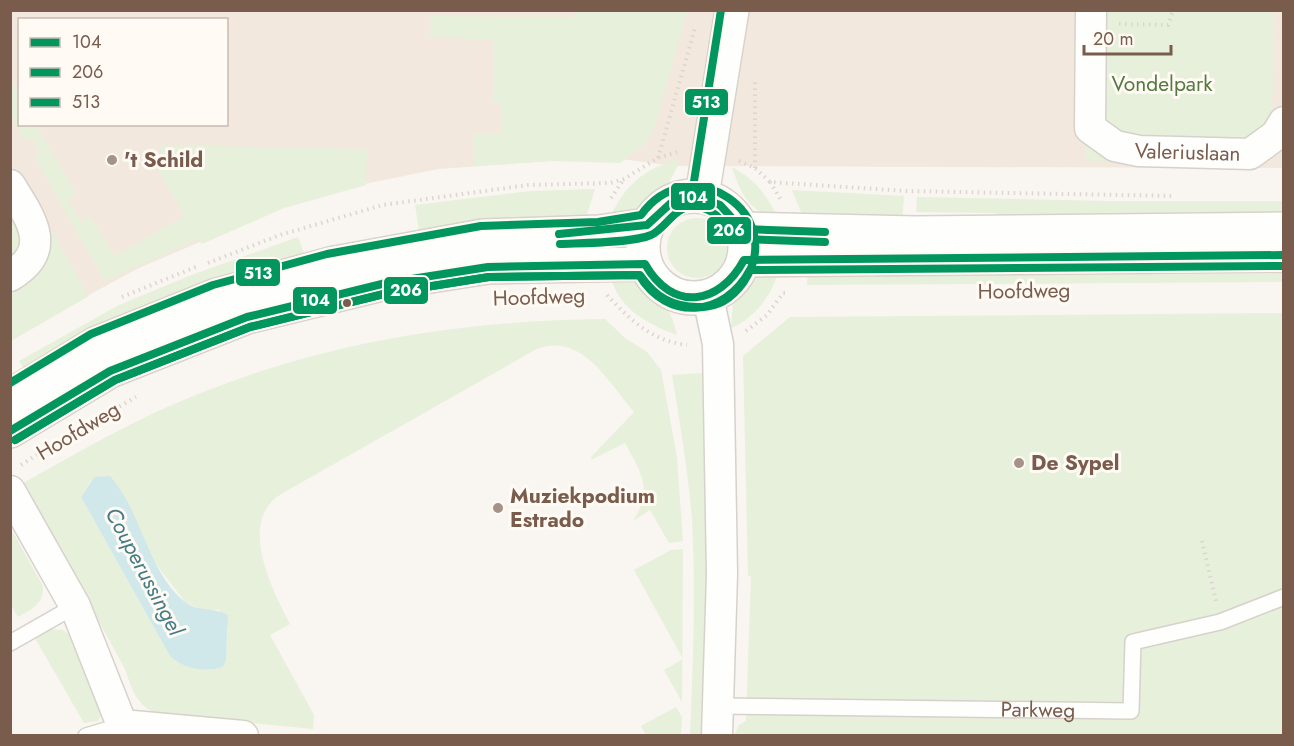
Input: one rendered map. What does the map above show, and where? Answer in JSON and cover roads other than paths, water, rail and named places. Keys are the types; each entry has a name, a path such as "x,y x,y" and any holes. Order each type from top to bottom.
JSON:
{"main road":[{"path":"702,196 732,10"},
{"path":"702,196 719,202 733,214 743,245 736,277 724,289 708,297 682,298 660,286 645,264 642,245 647,225 661,208 680,197 702,196"},
{"path":"10,396 95,344 217,295 330,264 483,236 599,232 647,225"},
{"path":"743,245 915,232 1284,229"},
{"name":"Hoofdweg","path":"743,245 1284,255"},
{"name":"Hoofdweg","path":"10,431 110,371 247,317 386,283 488,267 645,264"}],"street":[{"name":"Valeriuslaan","path":"1091,17 1090,128 1115,146 1139,151 1250,154 1276,135 1284,122"},
{"path":"10,185 36,229 36,238 29,259 21,270 10,276"},
{"path":"708,297 718,344 722,574 717,735"},
{"path":"15,479 75,606 122,730 243,735"}],"lane":[{"name":"Parkweg","path":"718,706 1131,711 1133,642 1220,622 1284,597"},
{"path":"10,643 75,606"},
{"path":"86,735 122,730"}],"water":[{"name":"Couperussingel","path":"110,476 121,490 153,558 172,589 190,605 228,615 226,660 223,667 209,670 195,669 170,656 81,497 94,477"}],"place":[{"name":"'t Schild","path":"112,160"},
{"name":"De Sypel","path":"1019,463"},
{"name":"Muziekpodium Estrado","path":"498,508"}],"park label":[{"name":"Vondelpark","path":"1162,84"}]}
